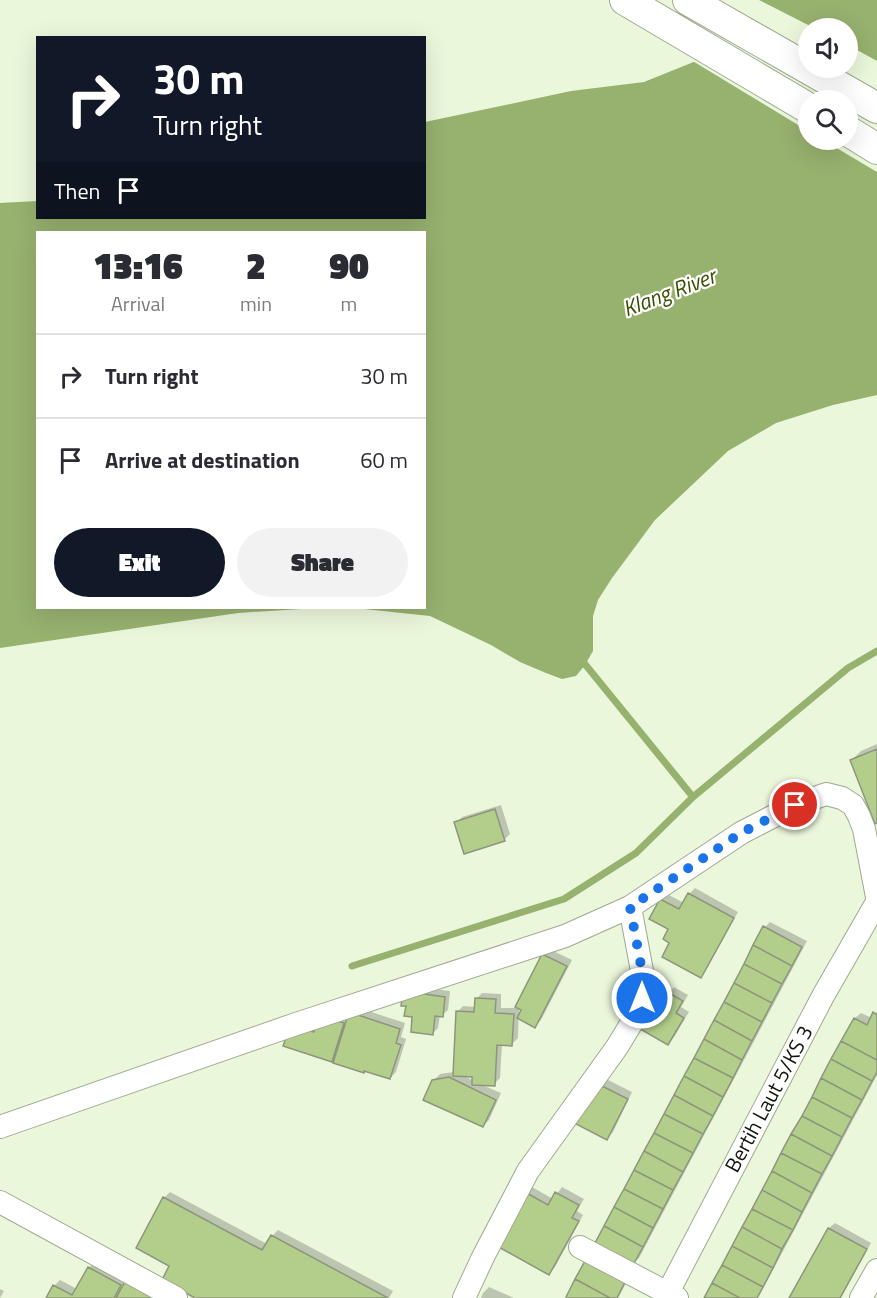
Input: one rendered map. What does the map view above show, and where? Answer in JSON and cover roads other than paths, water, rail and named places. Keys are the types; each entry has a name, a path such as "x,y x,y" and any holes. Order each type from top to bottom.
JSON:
{"main road":[{"path":"625,0 798,102"},
{"path":"688,0 877,108"},
{"path":"858,137 877,149"}],"street":[{"path":"0,1127 296,1024 565,936 630,907 741,833 795,805 826,794 842,798 853,805 860,816 877,897"},
{"name":"Bertih Laut 5/KS 3","path":"670,1296 823,996 877,902"},
{"path":"464,1298 528,1171 631,1024 642,998 642,971 630,907"},
{"path":"0,1202 176,1298"},
{"path":"580,1247 670,1296"},
{"path":"861,1298 877,1270"}],"water":[{"name":"Klang River","path":"755,0 877,0 877,395 833,405 776,423 728,451 655,520 612,578 598,600 593,616 593,651 576,676 562,679 520,662 491,645 430,616 364,609 426,609 426,231 36,231 36,609 301,609 238,613 0,648 0,203 36,201 36,219 426,219 426,122 571,91 644,82 696,61"}],"waterway":[{"path":"580,658 693,797 848,668 877,651"},
{"path":"352,966 564,899 636,853 693,797"}]}
